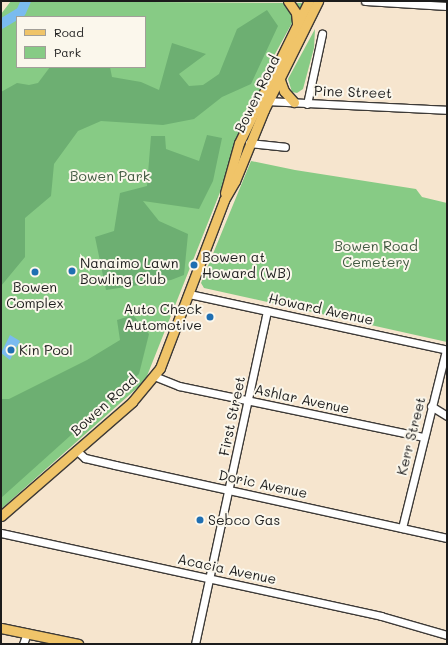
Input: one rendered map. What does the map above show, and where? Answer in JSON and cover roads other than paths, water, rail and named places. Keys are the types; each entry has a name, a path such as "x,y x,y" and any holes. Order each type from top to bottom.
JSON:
{"main road":[{"path":"288,1 296,13 297,24"},
{"name":"Bowen Road","path":"1,516 132,402 154,376 165,360 224,200 239,143 258,100 308,1"},
{"name":"Bowen Road","path":"224,200 235,181 249,143 268,101 280,80 318,1"},
{"path":"280,80 284,91 294,102"},
{"path":"1,628 78,644"}],"street":[{"path":"365,1 447,6"},
{"path":"307,104 322,34"},
{"name":"Pine Street","path":"258,100 307,104 447,110"},
{"path":"249,143 285,147"},
{"name":"Howard Avenue","path":"189,294 446,350"},
{"name":"First Street","path":"195,644 249,401 267,311"},
{"name":"Kerr Street","path":"402,528 423,437 446,350"},
{"name":"Ashlar Avenue","path":"154,376 165,382 423,437"},
{"path":"431,406 447,416"},
{"name":"Doric Avenue","path":"76,450 87,458 447,538"},
{"name":"Acacia Avenue","path":"1,533 381,616 447,635"},
{"path":"23,644 27,633"}],"water":[{"path":"10,335 20,341 10,360 1,353"}],"waterway":[{"path":"1,24 21,12 26,1"}],"place":[{"name":"Bowen at Howard (WB)","path":"194,265"},
{"name":"Nanaimo Lawn Bowling Club","path":"72,271"},
{"name":"Bowen Complex","path":"35,272"},
{"name":"Auto Check Automotive","path":"210,317"},
{"name":"Kin Pool","path":"11,350"},
{"name":"Sebco Gas","path":"200,520"}],"park label":[{"name":"Bowen Park","path":"110,176"},
{"name":"Bowen Road Cemetery","path":"376,254"}]}
